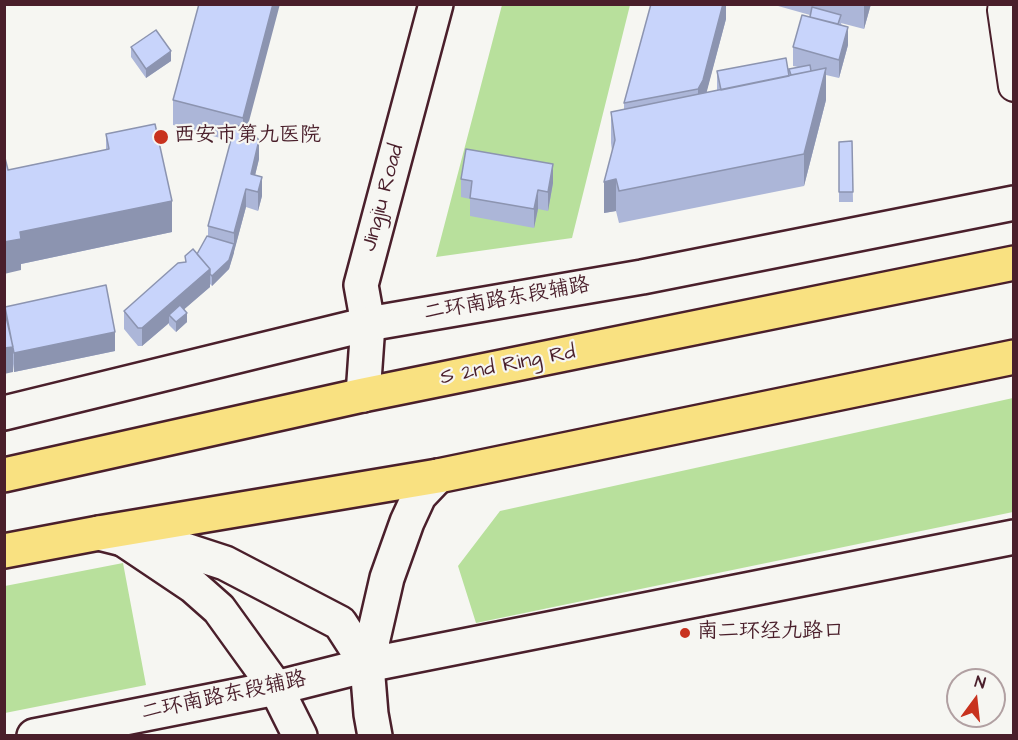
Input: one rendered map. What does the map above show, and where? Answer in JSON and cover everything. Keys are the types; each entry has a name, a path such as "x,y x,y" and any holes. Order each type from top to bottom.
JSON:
{"highway":[{"name":"S 2nd Ring Rd","path":"4,475 363,395 1014,263"},
{"path":"4,551 111,536 438,476 1014,357"}],"main road":[{"name":"Jingjiu Road","path":"363,395 368,324 362,285 436,4"},
{"name":"二环南路东段辅路","path":"4,412 368,324 642,277 1014,203"},
{"path":"375,735 367,665 387,578 419,496 438,476"},
{"path":"111,536 176,548 225,562 340,623 367,665"},
{"path":"111,536 193,586 219,609 276,688 300,735"},
{"name":"二环南路东段辅路","path":"34,735 276,688 367,665 1014,537"}],"street":[{"path":"1014,7 1003,10 1014,86"}],"green space":[{"path":"502,5 630,5 572,238 436,257"},
{"path":"1013,398 1013,512 476,623 458,566 500,511"},
{"path":"123,563 146,685 5,713 5,586"}],"building":[{"path":"199,4 273,4 243,118 173,100"},
{"path":"651,4 723,4 703,80 698,89 624,103"},
{"path":"812,7 841,15 838,24 810,17"},
{"path":"802,15 848,27 839,60 793,47"},
{"path":"156,30 171,51 146,69 131,47"},
{"path":"786,58 789,76 721,90 717,71"},
{"path":"810,65 811,71 791,75 789,69"},
{"path":"826,68 804,154 619,191 616,179 604,182 615,140 611,112"},
{"path":"155,124 172,201 20,232 21,239 4,242 4,154 8,170 109,149 106,134"},
{"path":"235,125 247,128 259,140 251,174 262,177 258,192 246,189 234,233 208,226"},
{"path":"852,141 853,192 839,192 839,142"},
{"path":"466,149 553,164 548,192 538,190 534,209 470,198 472,181 461,179"},
{"path":"207,236 234,244 229,260 212,276 210,269 197,254"},
{"path":"193,249 210,269 142,328 138,328 124,311 178,263 186,262 185,256"},
{"path":"106,285 115,332 14,353 5,307"},
{"path":"180,305 187,313 176,322 169,315"},
{"path":"4,308 13,347 4,348"}],"place":[{"name":"西安市第九医院","path":"161,137"},
{"name":"南二环经九路口","path":"685,633"}]}
